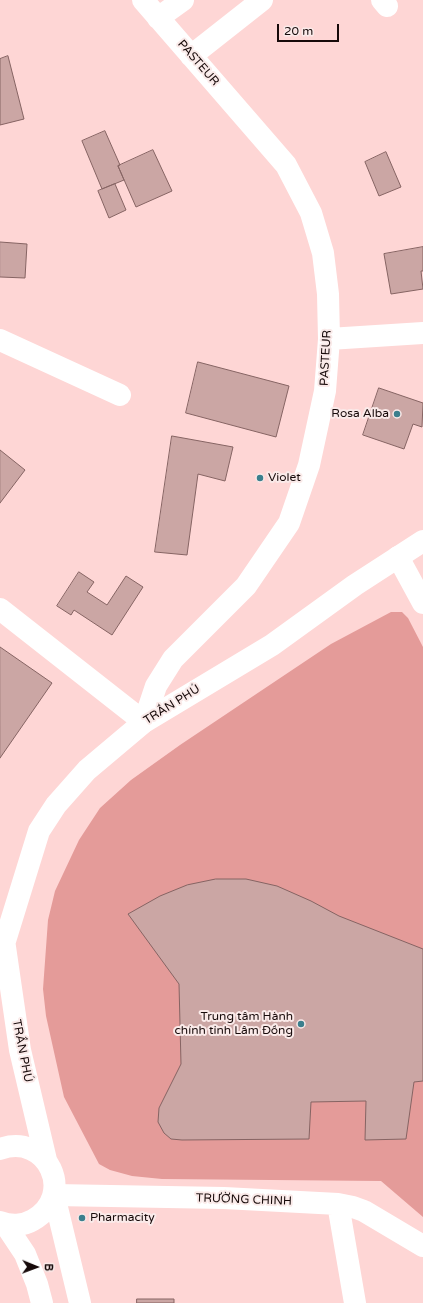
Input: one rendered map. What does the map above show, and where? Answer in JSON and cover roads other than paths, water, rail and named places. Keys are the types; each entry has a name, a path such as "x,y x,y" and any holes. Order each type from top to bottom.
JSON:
{"street":[{"name":"PASTEUR","path":"143,0 286,165 311,213 323,253 328,294 329,339 325,391 311,458 289,523 246,586 173,659 156,686 144,722"},
{"path":"158,18 183,0"},
{"path":"191,56 262,0"},
{"path":"329,339 423,333"},
{"path":"0,340 120,395"},
{"name":"TRẦN PHÚ","path":"54,1195 55,1182 52,1171 46,1160 20,1050 2,949 39,832 56,805 87,770 144,722 272,645 355,585 423,541"},
{"path":"398,557 423,603"},
{"path":"0,609 144,722"},
{"path":"0,1145 25,1147 36,1152 46,1160"},
{"path":"2,1223 18,1225 30,1222 41,1216 49,1206 54,1195"},
{"path":"54,1195 80,1303"},
{"name":"TRƯỜNG CHINH","path":"54,1195 224,1198 338,1204 364,1210 423,1246"},
{"path":"338,1204 355,1303"},
{"path":"2,1223 25,1254 37,1284 42,1303"}],"place":[{"name":"Rosa Alba","path":"397,414"},
{"name":"Violet","path":"260,478"},
{"name":"Trung tâm Hành chính tỉnh Lâm Đồng","path":"301,1024"},
{"name":"Pharmacity","path":"82,1218"}]}
